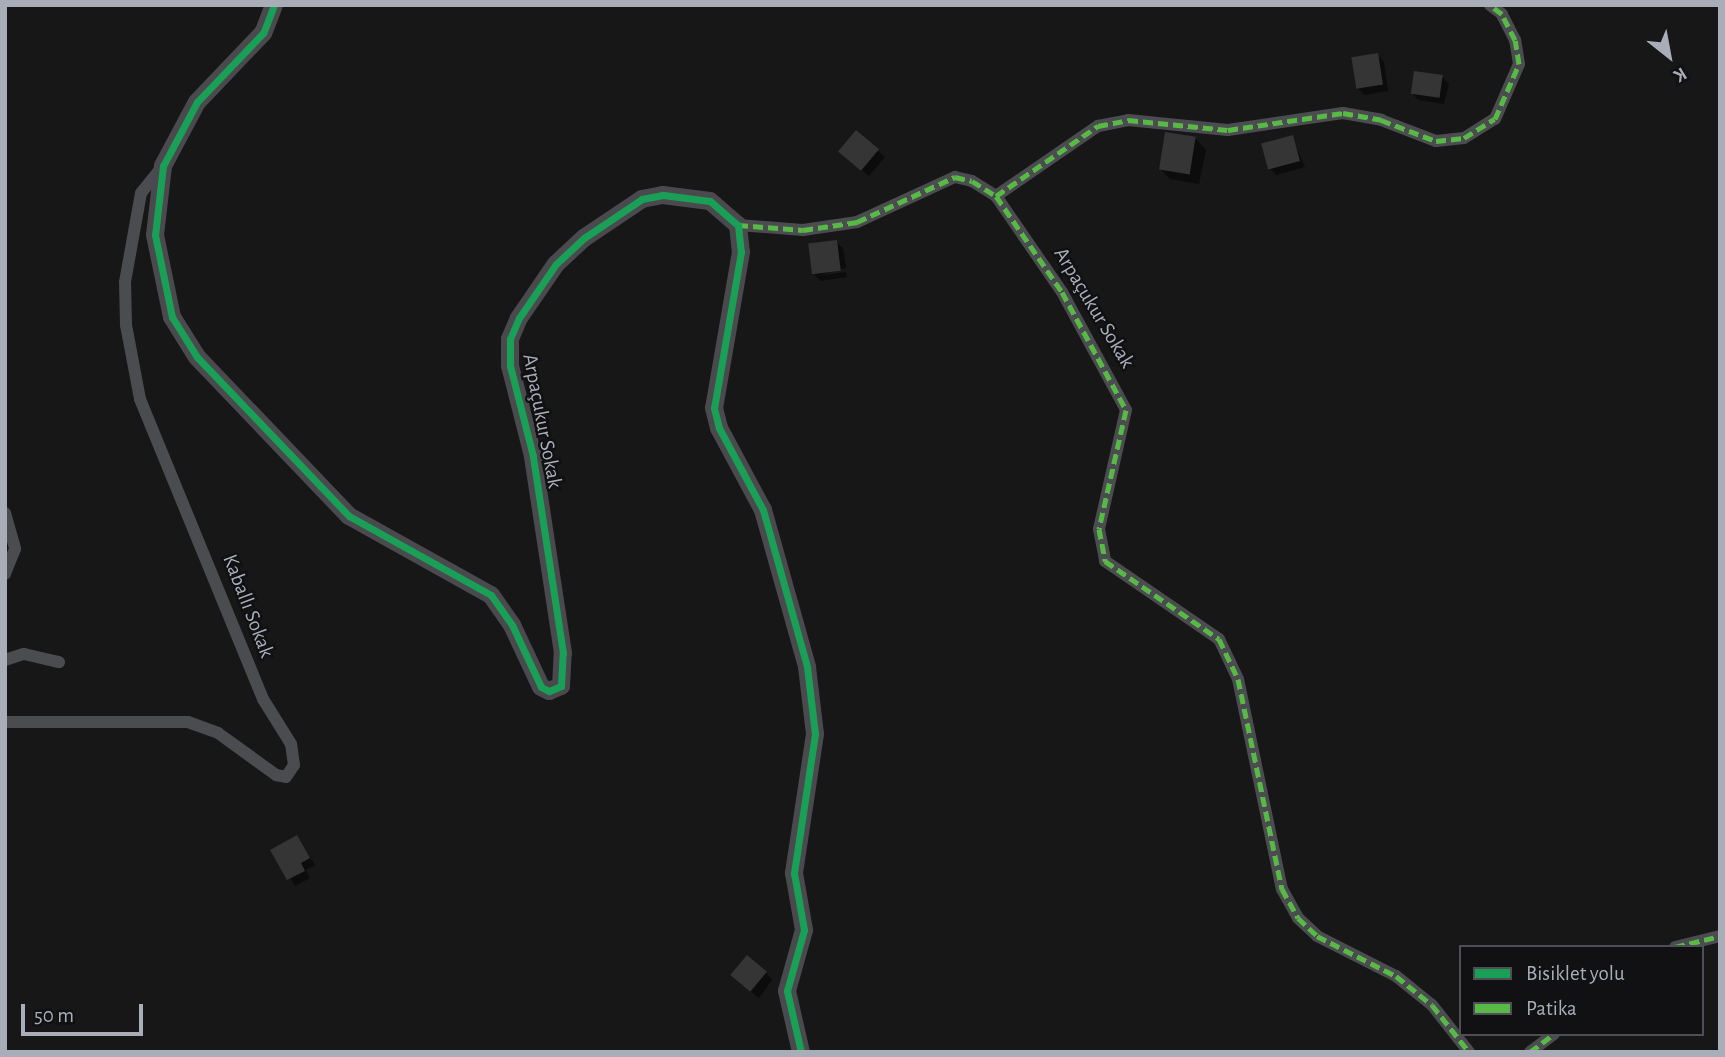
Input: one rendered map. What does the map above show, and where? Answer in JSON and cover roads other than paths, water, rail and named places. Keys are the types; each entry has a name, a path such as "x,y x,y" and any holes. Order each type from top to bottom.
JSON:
{"street":[{"path":"163,166 197,102 262,33 274,5"},
{"path":"996,196 1098,126 1128,120 1228,130 1343,113 1381,120 1436,141 1464,138 1495,119 1519,64 1515,40 1503,14 1490,5"},
{"name":"Arpaçukur Sokak","path":"163,166 156,253 167,304 187,344 349,516 491,595 512,625 541,687 549,691 561,686 563,653 533,456 510,366 510,339 519,318 556,264 584,238 642,199 663,195 710,201 738,225 803,230 857,222 955,177 972,181 996,196 1062,292 1126,410 1099,529 1105,561 1219,639 1238,679 1282,889 1298,918 1317,936 1396,976 1423,998 1469,1052"},
{"name":"Kaballı Sokak","path":"5,722 188,722 218,733 276,775 286,777 294,765 290,744 263,699 140,399 127,325 125,282 141,193 163,166"},
{"path":"738,225 741,252 714,408 719,428 764,510 807,667 815,734 793,873 804,930 787,991 801,1052"},
{"path":"5,513 15,549 5,574"},
{"path":"5,660 32,654 59,662"},
{"path":"1683,945 1720,936"},
{"path":"1530,1052 1551,1036"}]}
